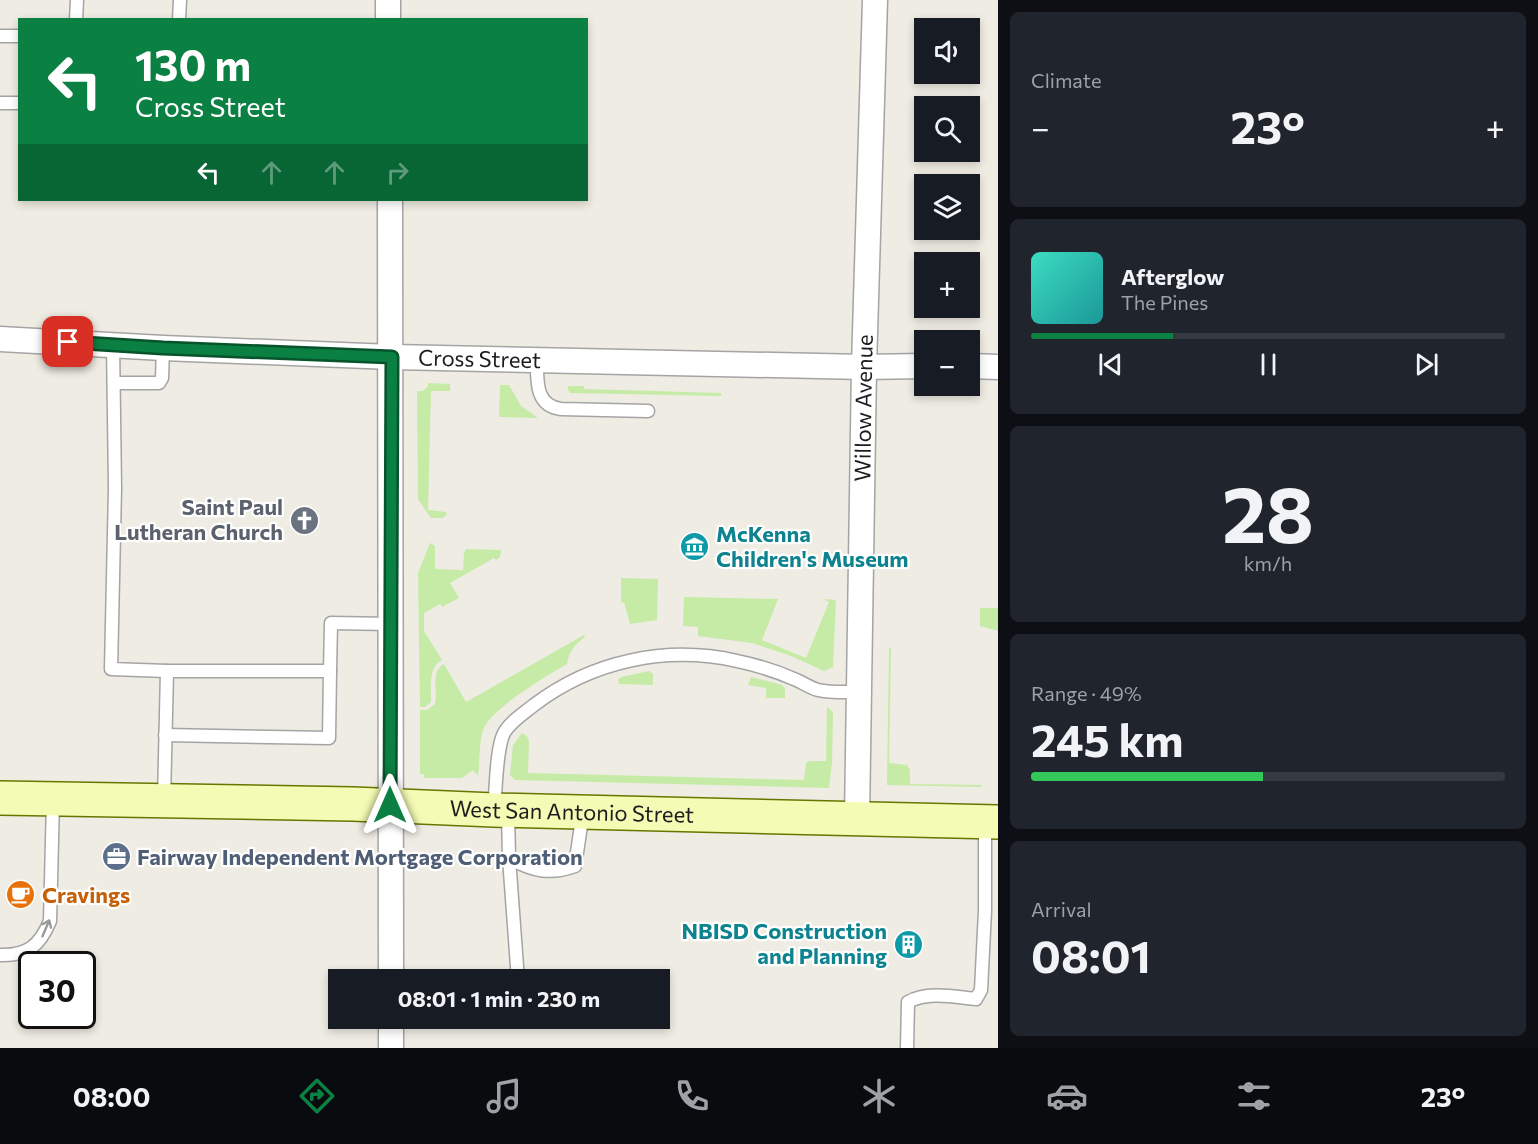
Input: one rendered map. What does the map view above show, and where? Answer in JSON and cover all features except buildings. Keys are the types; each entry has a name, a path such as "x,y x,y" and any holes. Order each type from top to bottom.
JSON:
{"main road":[{"name":"West San Antonio Street","path":"0,798 53,797 390,805 501,810 992,822"}],"street":[{"path":"388,0 388,18"},
{"name":"Willow Avenue","path":"857,818 864,367 875,0"},
{"path":"390,201 392,357 390,969"},
{"name":"Cross Street","path":"0,339 392,357 914,366"},
{"path":"980,366 998,367"},
{"path":"391,1029 391,1048"}],"lane":[{"path":"76,18 77,0"},
{"path":"179,18 180,0"},
{"path":"0,36 18,36"},
{"path":"0,103 18,103"},
{"path":"113,344 115,488 111,669 330,671"},
{"path":"114,383 159,383 162,378 163,348"},
{"path":"537,361 537,386 542,398 550,406 561,409 648,411"},
{"path":"165,735 329,738 331,622 391,624"},
{"path":"517,969 509,858 501,810 500,743 508,728 542,699 586,674 605,667 657,656 736,660 765,668 820,690 859,692"},
{"path":"164,800 167,671"},
{"path":"0,955 14,956 31,949 43,937 50,921 53,797"},
{"path":"509,858 528,868 559,872 575,866 583,812"},
{"path":"907,1048 908,1002 915,998 941,996 976,999 981,990 992,822"}],"green space":[{"path":"428,383 450,384 450,391 431,391 428,510 446,512 443,518 431,518 418,499 417,391 423,391"},
{"path":"500,385 509,385 521,406 538,418 499,417"},
{"path":"568,386 584,386 584,389 721,393 721,396 571,393"},
{"path":"430,543 435,546 435,569 463,570 466,549 501,550 500,557 496,560 494,558 450,583 459,598 442,607 440,604 424,613 424,631 442,660 432,673 431,702 425,707 420,707 418,573"},
{"path":"621,578 658,579 657,620 630,624 624,602 621,603"},
{"path":"684,597 778,599 762,640 806,658 829,602 823,599 836,600 833,667 824,671 791,656 752,643 698,636 698,627 683,626"},
{"path":"980,608 998,608 998,631 980,626"},
{"path":"584,635 585,637 575,645 567,664 520,693 496,712 488,722 482,735 478,776 473,770 462,778 424,778 424,774 420,774 420,710 427,710 435,704 436,676 440,667 444,664 466,702"},
{"path":"889,648 891,648 889,763 907,765 910,770 910,784 981,785 983,787 887,785"},
{"path":"649,671 653,674 653,685 619,684 618,680 621,677"},
{"path":"751,677 782,685 785,689 785,698 766,698 766,688 748,685"},
{"path":"827,707 833,712 829,788 515,780 510,775 513,745 522,733 527,736 529,742 528,773 804,780 806,763 826,761"}],"place":[{"name":"Saint Paul Lutheran Church","path":"304,520"},
{"name":"McKenna Children's Museum","path":"695,547"},
{"name":"Fairway Independent Mortgage Corporation","path":"116,857"},
{"name":"Cravings","path":"21,895"},
{"name":"NBISD Construction and Planning","path":"908,944"}],"route":[{"path":"68,342 392,357 390,805"}]}
